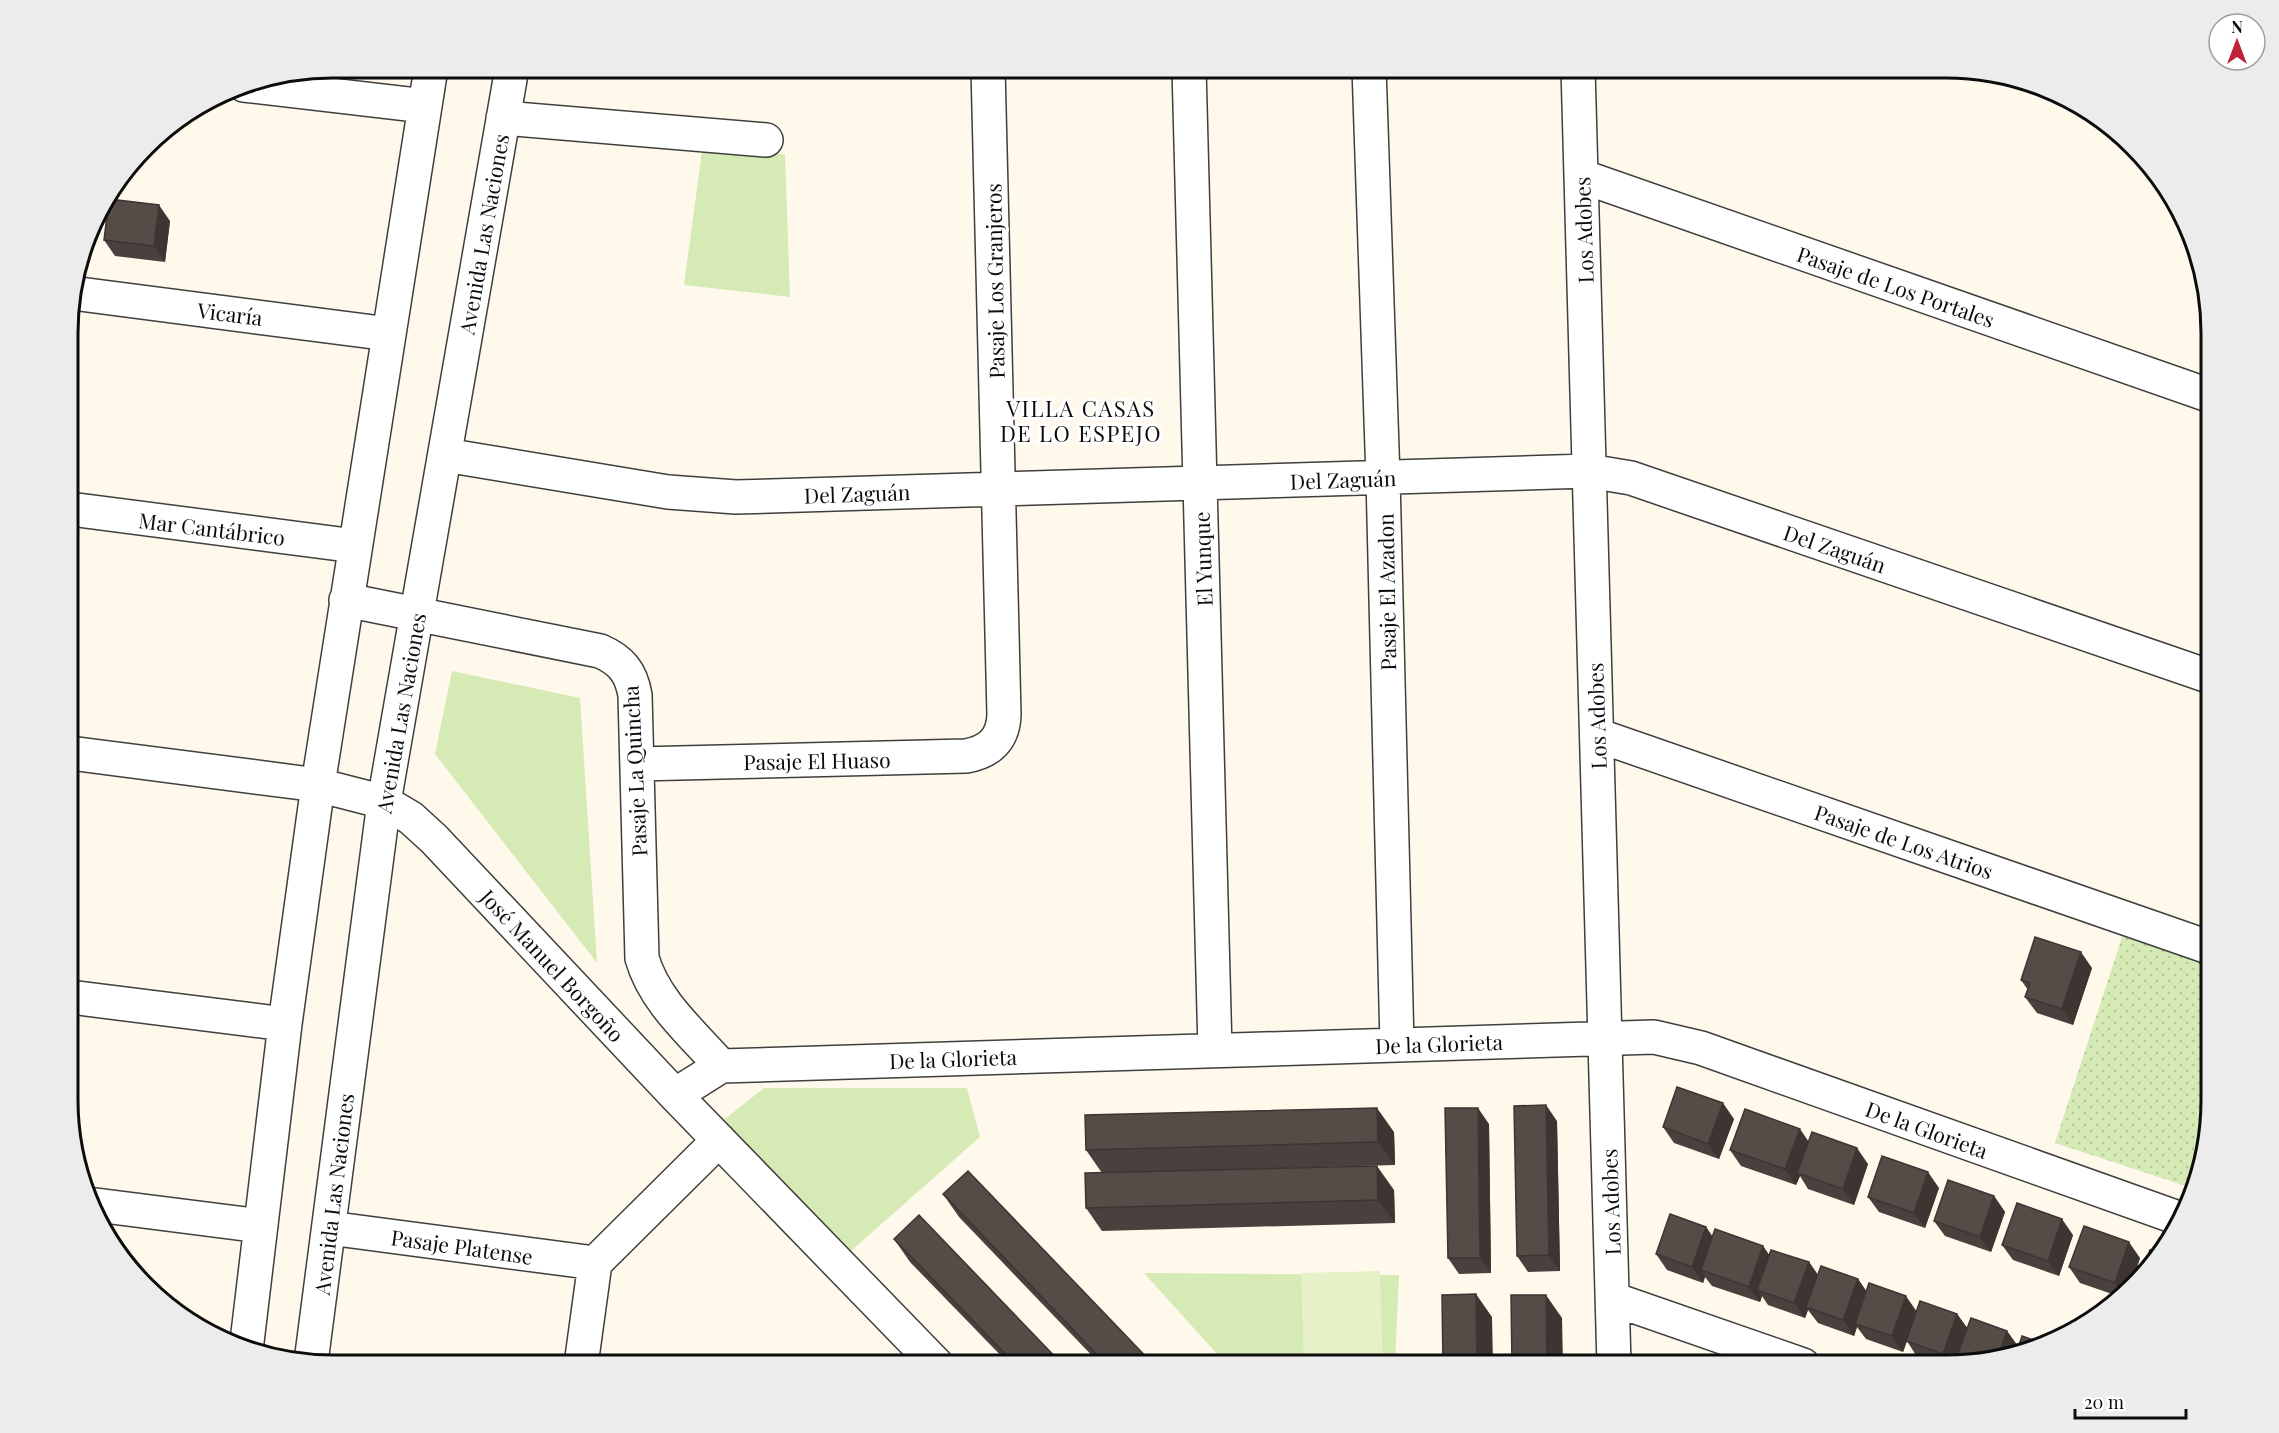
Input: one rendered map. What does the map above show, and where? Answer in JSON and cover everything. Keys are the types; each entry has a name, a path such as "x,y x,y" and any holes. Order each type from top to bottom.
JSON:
{"street":[{"path":"247,1340 285,1024 318,784 429,78"},
{"name":"Avenida Las Naciones","path":"313,1354 384,802 510,78"},
{"name":"Pasaje Los Granjeros","path":"988,78 1004,715 1004,725 994,744"},
{"name":"El Yunque","path":"1189,78 1215,1050"},
{"name":"Pasaje El Azadon","path":"1369,78 1383,478 1397,1045"},
{"name":"Los Adobes","path":"1578,78 1614,1355"},
{"path":"265,87 425,106"},
{"path":"503,118 766,140"},
{"name":"Pasaje de Los Portales","path":"1581,176 2201,393"},
{"name":"Vicaría","path":"81,294 389,334"},
{"name":"Del Zaguán","path":"444,455 703,496 1589,471 1631,478 2201,674"},
{"name":"Mar Cantábrico","path":"78,510 355,546"},
{"name":"Pasaje La Quincha","path":"346,600 600,651 614,657 626,668 633,681 642,958 646,972 661,997 721,1066"},
{"name":"Pasaje de Los Atrios","path":"1597,735 2201,945"},
{"name":"Pasaje El Huaso","path":"637,764 966,756 986,751 994,744"},
{"name":"José Manuel Borgoño","path":"78,754 318,784 384,802 411,818 434,839 675,1095 927,1355"},
{"path":"78,998 285,1024"},
{"name":"De la Glorieta","path":"721,1066 1654,1037 1685,1043 2173,1216"},
{"path":"675,1095 721,1066"},
{"path":"582,1355 595,1263 719,1140"},
{"path":"101,1206 261,1226"},
{"name":"Pasaje Platense","path":"329,1228 595,1263"},
{"path":"1612,1299 1774,1355"}],"green space":[{"path":"702,151 785,154 790,297 684,285"},
{"path":"452,671 580,698 597,963 435,754"},
{"path":"2124,931 2201,955 2199,1133 2186,1186 2055,1143"},
{"path":"764,1088 967,1088 980,1137 844,1257 721,1122"},
{"path":"1380,1271 1383,1355 1304,1355 1301,1273"},
{"path":"1144,1273 1399,1275 1395,1355 1218,1355"}],"building":[{"path":"116,200 159,205 154,246 104,240 107,215"},
{"path":"2035,937 2081,952 2062,1009 2025,997 2030,983 2021,980"},
{"path":"1677,1087 1723,1103 1708,1144 1663,1127"},
{"path":"1546,1105 1549,1255 1517,1256 1514,1106"},
{"path":"1377,1108 1378,1142 1086,1150 1085,1115"},
{"path":"1445,1108 1478,1108 1480,1258 1448,1258"},
{"path":"1745,1109 1800,1129 1785,1169 1730,1150"},
{"path":"1812,1132 1857,1148 1843,1189 1797,1173"},
{"path":"1882,1156 1928,1172 1914,1213 1868,1197"},
{"path":"1377,1166 1378,1200 1086,1208 1085,1173"},
{"path":"968,1171 1144,1355 1097,1355 943,1194"},
{"path":"1948,1180 1994,1196 1980,1237 1934,1221"},
{"path":"2017,1203 2062,1219 2048,1261 2002,1245"},
{"path":"1670,1214 1706,1227 1692,1267 1656,1254"},
{"path":"919,1215 1053,1355 1006,1355 894,1239"},
{"path":"2084,1226 2129,1242 2115,1283 2069,1267"},
{"path":"1715,1229 1763,1246 1749,1287 1701,1270"},
{"path":"1771,1250 1809,1262 1794,1303 1757,1290"},
{"path":"1821,1266 1858,1279 1843,1320 1806,1307"},
{"path":"1869,1283 1906,1296 1892,1336 1855,1324"},
{"path":"1476,1294 1477,1355 1443,1355 1442,1295"},
{"path":"1511,1295 1546,1295 1547,1355 1512,1355"},
{"path":"1920,1301 1957,1314 1943,1354 1906,1341"},
{"path":"1971,1318 2007,1331 2001,1349 1957,1354"},
{"path":"2022,1336 2032,1340 2028,1341 2019,1344"}],"district":[{"name":"VILLA CASAS DE LO ESPEJO","path":"1081,420"}]}
